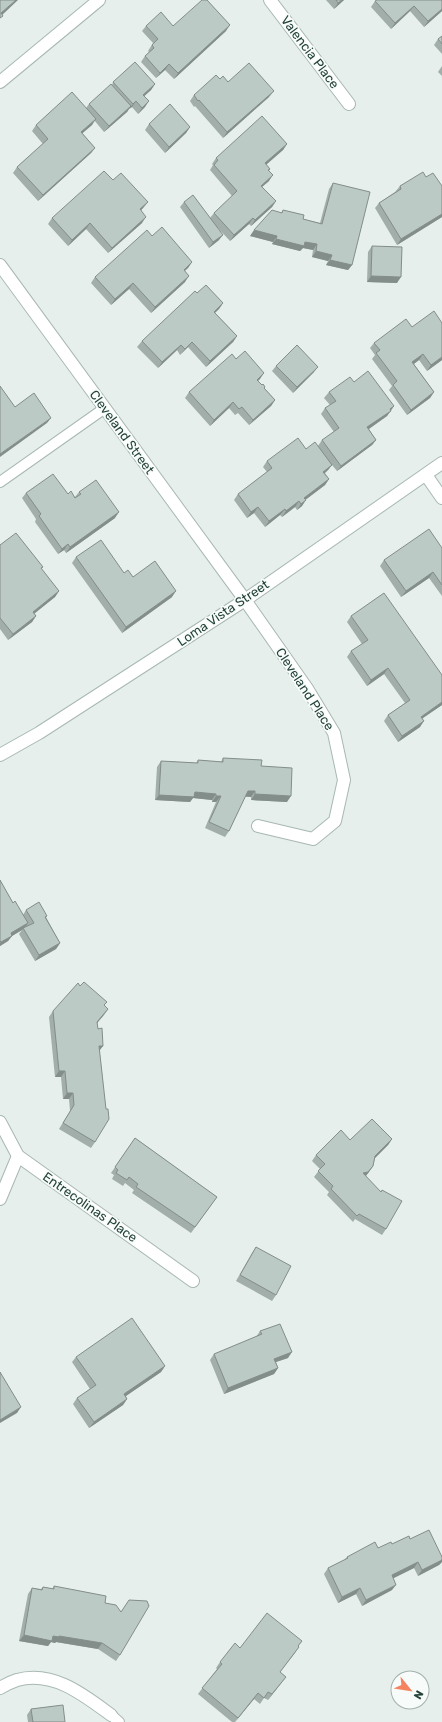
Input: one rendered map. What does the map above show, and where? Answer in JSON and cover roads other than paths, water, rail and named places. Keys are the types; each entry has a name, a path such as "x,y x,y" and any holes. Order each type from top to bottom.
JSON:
{"street":[{"path":"0,82 99,0"},
{"name":"Valencia Place","path":"270,0 349,104"},
{"name":"Cleveland Street","path":"0,265 245,600"},
{"name":"Loma Vista Street","path":"0,755 39,733 245,600 442,463"},
{"path":"426,475 442,498"},
{"name":"Cleveland Place","path":"245,600 308,690 334,733 344,780 335,821 313,839 258,826"},
{"name":"Entrecolinas Place","path":"0,1122 18,1156 193,1281"},
{"path":"0,1199 18,1156"},
{"path":"0,1688 18,1680 46,1678 79,1691 115,1718"}],"lane":[{"path":"0,482 105,408"}]}
